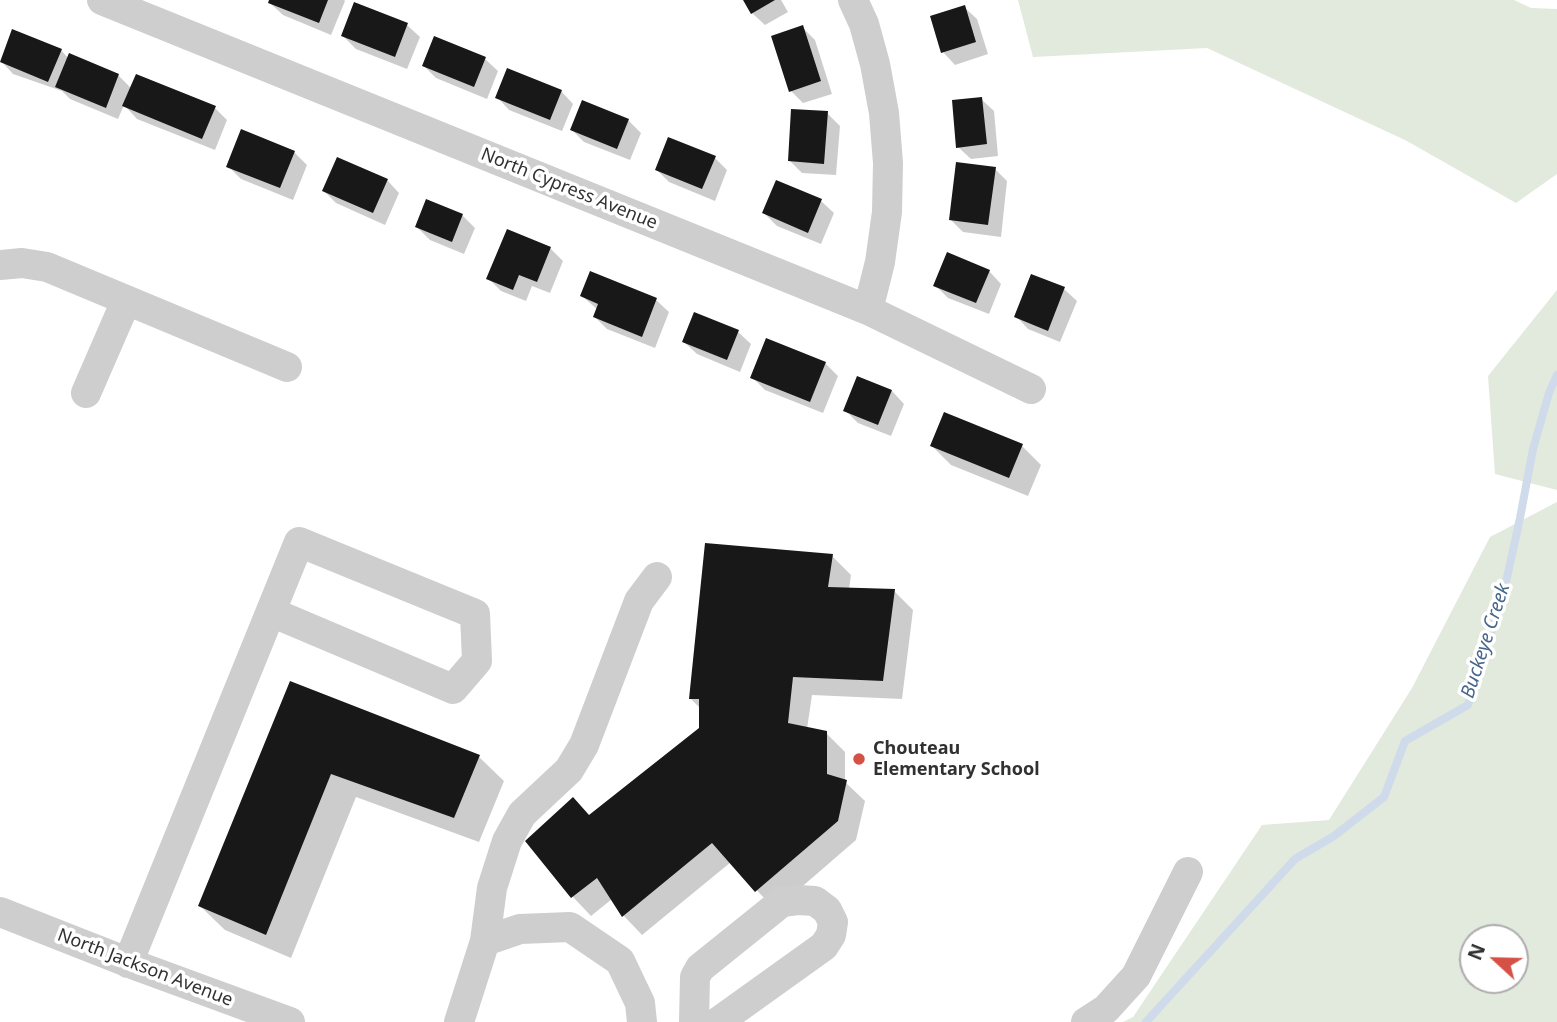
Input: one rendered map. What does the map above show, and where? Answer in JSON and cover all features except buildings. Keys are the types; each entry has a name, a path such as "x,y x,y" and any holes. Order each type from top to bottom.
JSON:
{"street":[{"name":"North Cypress Avenue","path":"102,0 868,310 1031,389"},
{"path":"853,0 864,24 876,64 888,163 887,212 880,262 868,310"},
{"path":"0,265 22,263 47,267 287,367"},
{"path":"86,393 126,301"},
{"path":"128,963 299,542 475,614 477,661 453,689 271,612"},
{"path":"459,1022 485,941 492,888 507,841 522,814 569,770 584,745 639,601 657,577"},
{"path":"1086,1022 1105,1009 1136,976 1188,872"},
{"path":"694,1022 695,978 700,968 782,902 815,901 827,910 833,922 831,935 824,946 718,1022"},
{"name":"North Jackson Avenue","path":"0,912 128,963 290,1022"},
{"path":"485,941 520,929 570,927 621,961 640,1003 642,1022"}],"shaded area":[{"path":"1018,0 1514,0 1531,8 1557,9 1557,174 1516,203 1407,141 1207,48 1033,57"},
{"path":"1557,290 1557,490 1495,474 1488,376"},
{"path":"1557,502 1557,1022 1123,1022 1133,1017 1262,825 1329,820 1412,688 1490,537"}],"waterway":[{"name":"Buckeye Creek","path":"1146,1022 1295,859 1334,836 1384,797 1405,741 1468,705 1503,596 1533,449 1557,375"}],"place":[{"name":"Chouteau Elementary School","path":"859,759"}]}
